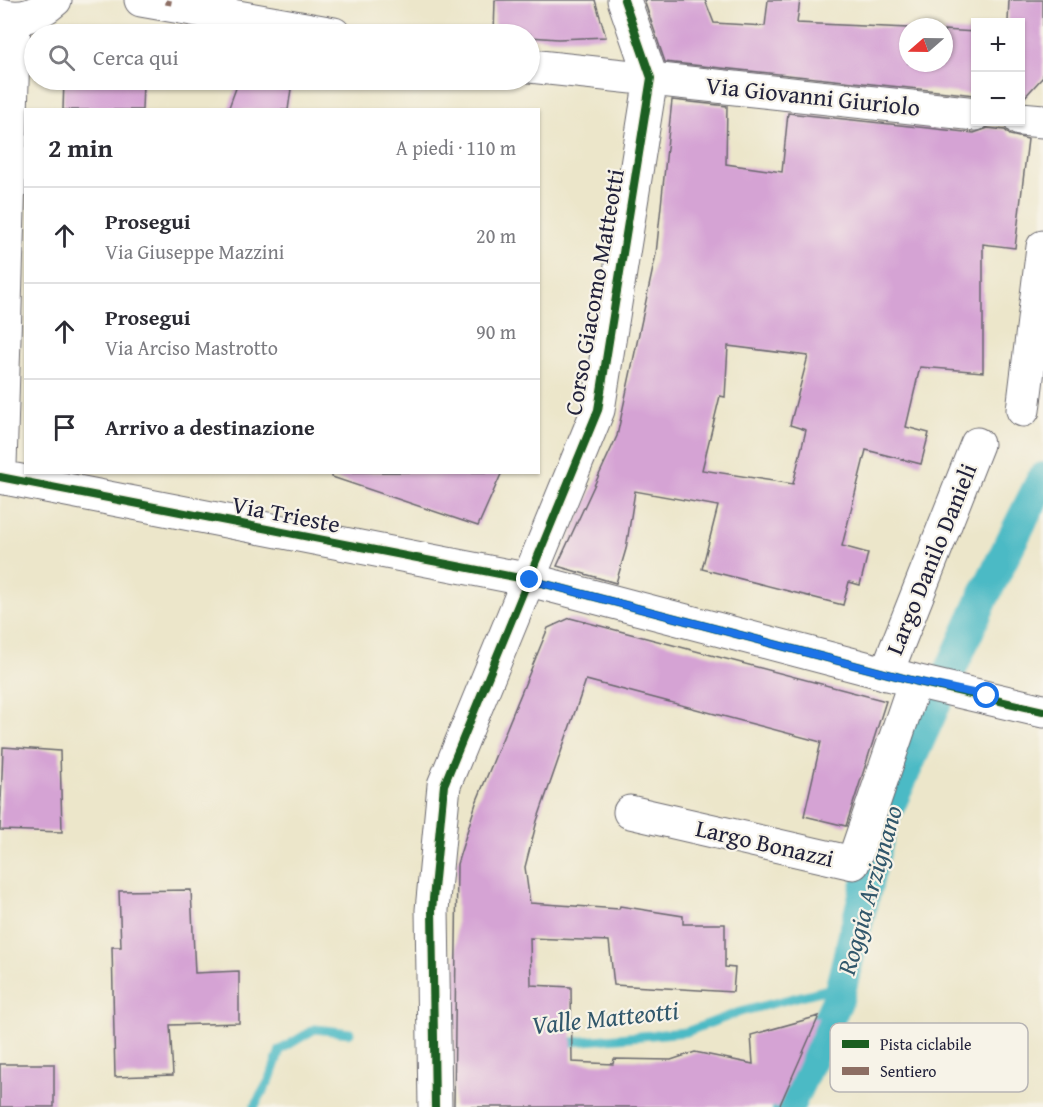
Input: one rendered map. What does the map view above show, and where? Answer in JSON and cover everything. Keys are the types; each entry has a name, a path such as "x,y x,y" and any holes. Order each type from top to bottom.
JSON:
{"street":[{"path":"0,465 7,17 32,16 55,0"},
{"name":"Corso Giacomo Matteotti","path":"435,1107 432,910 444,785 598,410 651,78 624,0"},
{"path":"159,2 207,6 289,24"},
{"name":"Via Giovanni Giuriolo","path":"540,67 971,114"},
{"path":"1025,120 1043,122"},
{"path":"1023,410 1043,247"},
{"name":"Largo Danilo Danieli","path":"900,677 977,444"},
{"name":"Via Trieste","path":"0,477 530,580 900,677 1043,711"},
{"name":"Largo Bonazzi","path":"630,812 853,863 900,677"}],"building":[{"path":"495,0 595,0 606,37 540,38 540,24 494,24"},
{"path":"644,0 705,0 714,23 765,26 768,0 800,0 797,23 899,28 899,72 953,72 953,31 971,32 971,95 665,62"},
{"path":"1009,0 1043,0 1043,77 1025,97 1025,18 1008,18"},
{"path":"64,90 143,90 142,108 63,108"},
{"path":"235,90 291,90 288,108 229,108"},
{"path":"672,100 727,106 726,164 782,172 788,113 974,133 988,128 1005,130 1010,135 1028,139 1015,248 983,244 983,372 920,367 906,427 929,433 921,464 866,450 842,546 868,553 860,585 849,582 843,605 702,569 718,506 635,491 626,549 616,583 557,566 617,436 656,254","holes":["728,346 808,356 790,425 806,430 793,484 702,470 720,396 725,397"]},
{"path":"332,474 501,474 478,526 332,477"},
{"path":"570,618 886,701 846,826 804,816 821,742 586,680 537,821 525,867 530,903 619,909 620,906 683,916 683,924 725,924 725,967 735,968 733,992 614,985 609,941 530,938 531,985 571,987 572,1062 613,1064 614,1059 671,1060 695,1052 753,1064 751,1035 819,1016 779,1107 454,1107 457,864 476,803 548,628"},
{"path":"3,747 60,751 62,832 0,830"},
{"path":"191,890 195,973 239,971 239,1023 170,1025 173,1075 115,1077 112,947 121,947 119,891"},
{"path":"0,1064 54,1064 54,1107 0,1107"}],"waterway":[{"name":"Roggia Arzignano","path":"788,1107 838,999 883,820 984,596 1043,478"},
{"name":"Valle Matteotti","path":"561,1043 686,1032 740,1012 832,988"},
{"name":"Valle Matteotti","path":"254,1107 270,1079 280,1050 315,1029 350,1033"}],"marked path":[{"path":"168,5 169,0"}],"cycle path":[{"path":"435,1107 432,910 444,785 598,410 651,78 624,0"},
{"path":"0,477 530,580 915,681 1043,711"}],"route":[{"path":"530,580 915,681 987,696"}]}
